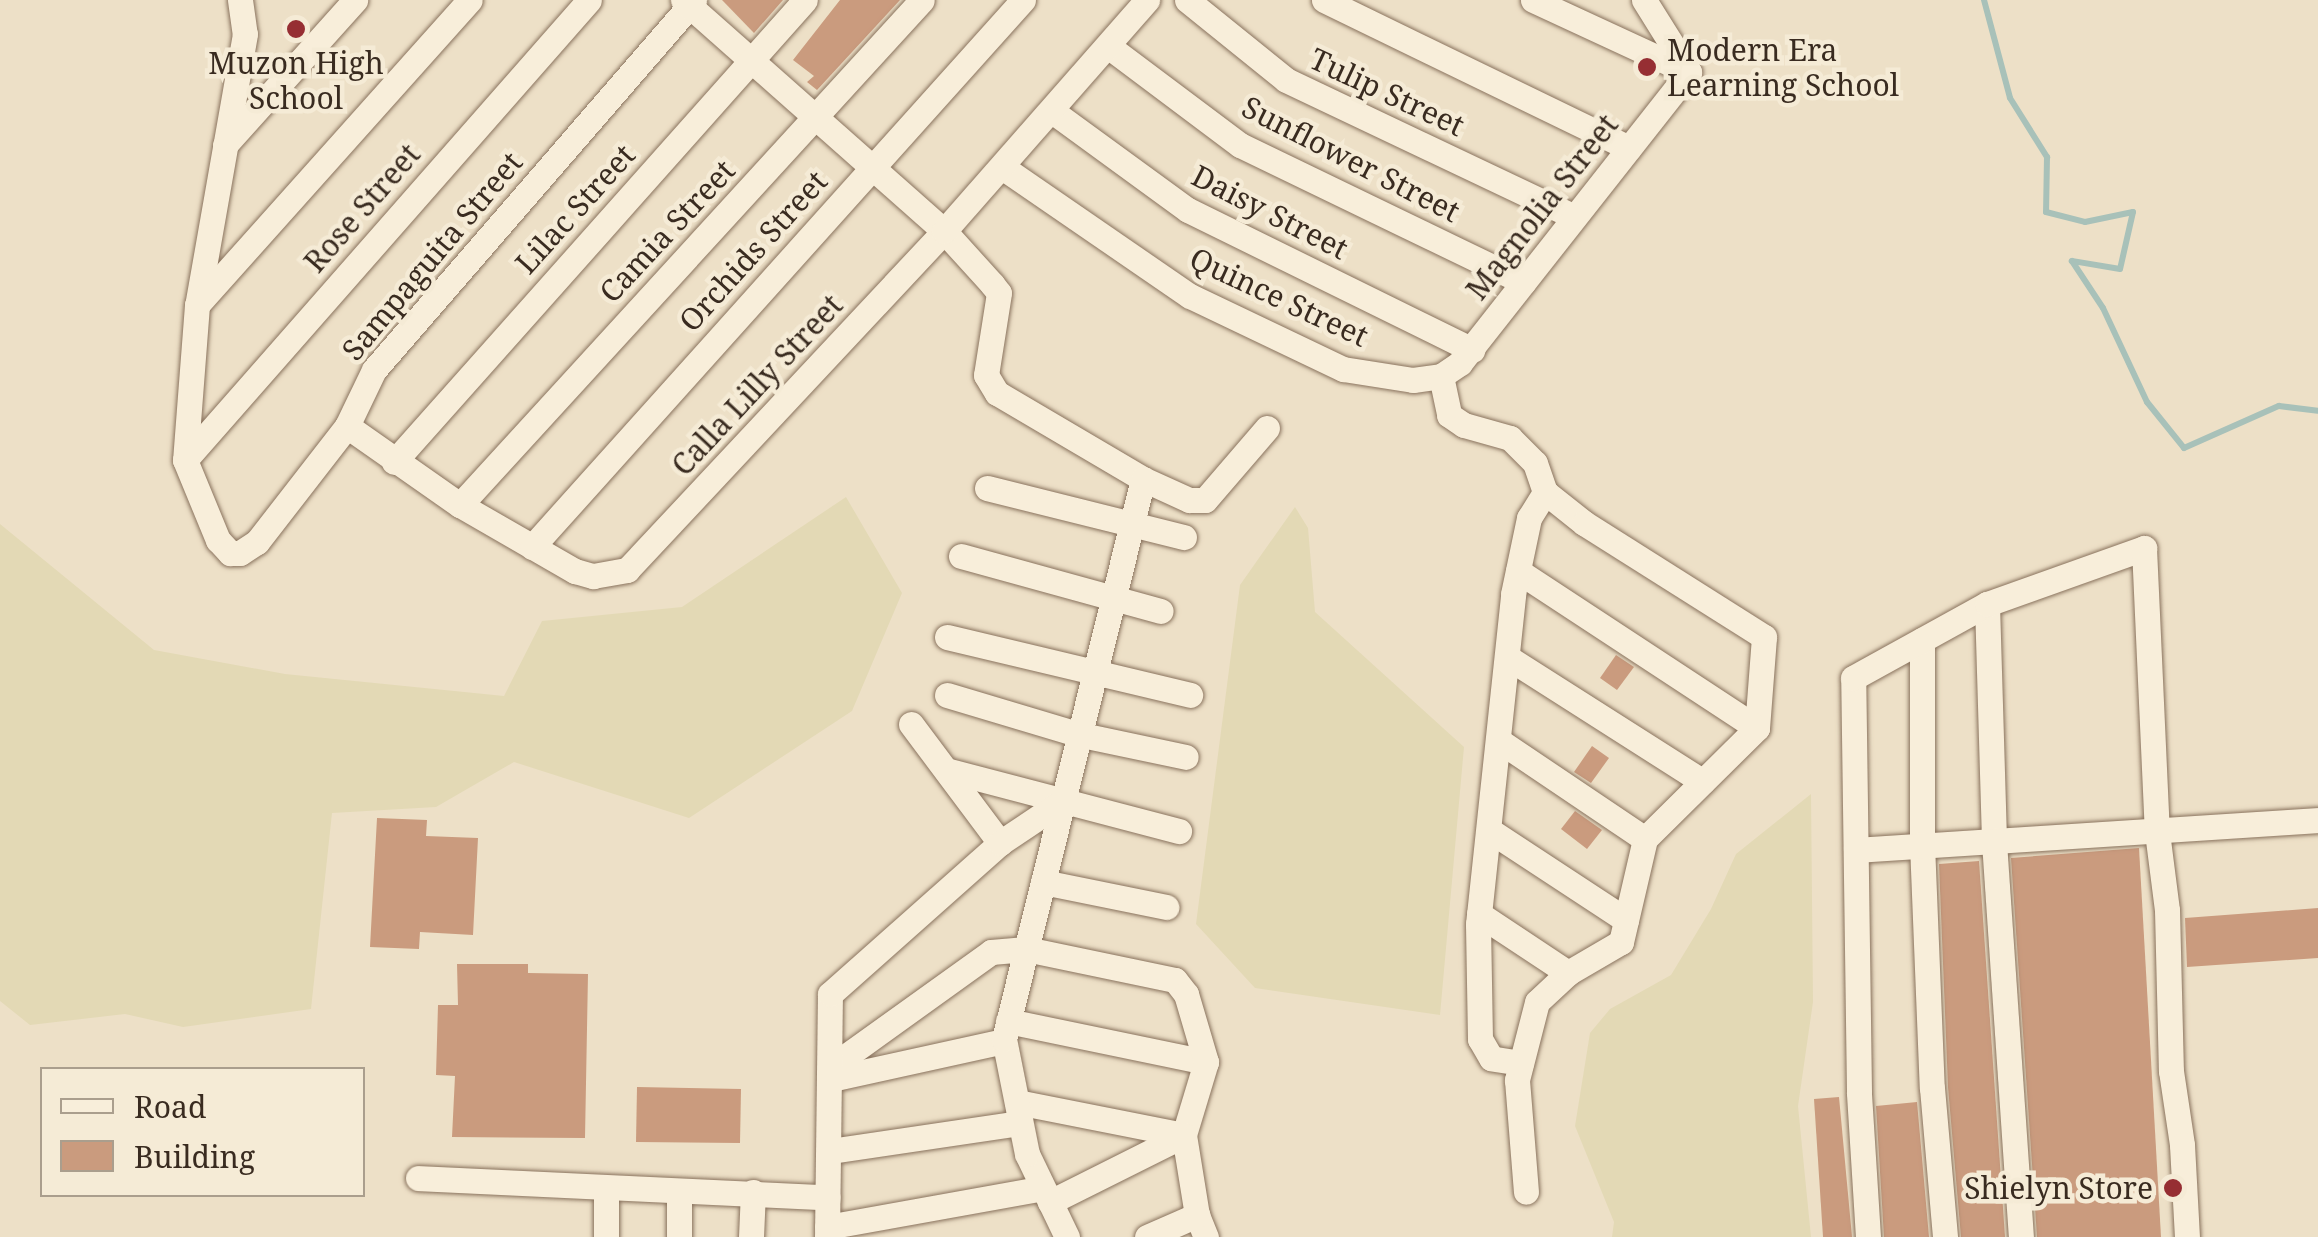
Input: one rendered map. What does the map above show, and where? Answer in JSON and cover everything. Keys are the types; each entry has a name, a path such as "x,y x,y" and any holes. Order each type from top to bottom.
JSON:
{"street":[{"path":"185,460 196,306 245,34 240,0"},
{"path":"224,146 355,0"},
{"path":"196,306 470,0"},
{"name":"Rose Street","path":"185,460 588,0"},
{"name":"Lilac Street","path":"394,462 805,0"},
{"name":"Camia Street","path":"460,505 922,0"},
{"name":"Orchids Street","path":"532,547 1023,0"},
{"name":"Calla Lilly Street","path":"347,426 460,505 575,572 593,576 628,570 944,231 1148,0"},
{"name":"Tulip Street","path":"1187,0 1286,80 1574,217"},
{"path":"1324,0 1629,148"},
{"path":"1533,0 1689,72"},
{"path":"1644,0 1689,72"},
{"path":"689,2 944,231 998,294 986,375 998,393 1143,479 1190,500 1206,500 1266,428"},
{"name":"Sampaguita Street","path":"185,460 218,540 230,553 240,553 257,542 347,426 374,370 689,2"},
{"name":"Sunflower Street","path":"1108,46 1240,145 1524,282"},
{"name":"Magnolia Street","path":"1441,376 1472,350 1689,72"},
{"name":"Daisy Street","path":"1052,111 1188,210 1472,350"},
{"name":"Quince Street","path":"1002,166 1190,296 1305,353 1380,378 1441,376"},
{"path":"1441,376 1448,415 1464,425 1510,438 1535,463 1545,492 1584,523 1764,637 1757,728 1645,839 1621,942 1568,973 1537,1002 1517,1080 1526,1192"},
{"path":"1067,1237 1027,1154 1006,1031 1143,479"},
{"path":"987,488 1184,537"},
{"path":"1521,1062 1491,1058 1480,1039 1479,914 1518,572 1529,518 1545,492"},
{"path":"1868,1237 1860,1092 1854,678 1987,604 2144,548 2157,832 2167,910 2171,1071 2182,1145 2187,1237"},
{"path":"961,556 1161,611"},
{"path":"1518,572 1757,728"},
{"path":"1987,604 1994,842 2020,1237"},
{"path":"946,637 1190,695"},
{"path":"1922,640 1922,844 1932,1088 1945,1237"},
{"path":"1507,657 1703,782"},
{"path":"948,695 1077,734 1186,757"},
{"path":"911,724 1000,843"},
{"path":"1498,740 1645,839"},
{"path":"946,770 1179,831"},
{"path":"1061,802 1000,843 830,994 827,1232 1047,1195 1184,1136"},
{"path":"1856,850 2318,820"},
{"path":"1488,830 1626,920"},
{"path":"1043,882 1166,907"},
{"path":"1479,914 1568,973"},
{"path":"831,1073 980,958 1026,949 1175,980 1186,994 1206,1062 1184,1136 1202,1226 1146,1237"},
{"path":"831,1073 1006,1031 1206,1062"},
{"path":"830,1150 1018,1112 1184,1136"},
{"path":"418,1178 828,1197"},
{"path":"606,1189 606,1237"},
{"path":"678,1237 680,1192"},
{"path":"751,1237 753,1192"}],"shaded area":[{"path":"846,497 902,593 852,711 689,818 514,762 436,807 332,813 311,1009 183,1027 125,1014 30,1025 0,1001 0,524 154,650 285,674 504,696 542,621 682,607"},
{"path":"1295,507 1308,528 1315,612 1464,747 1440,1015 1255,988 1196,924 1240,585"},
{"path":"1811,794 1813,1002 1798,1106 1811,1237 1612,1237 1614,1222 1575,1126 1590,1033 1610,1009 1671,975 1711,909 1736,854"}],"building":[{"path":"722,0 783,0 754,33"},
{"path":"840,0 900,0 817,90 807,82 814,76 793,60"},
{"path":"1616,655 1634,667 1617,690 1600,678"},
{"path":"1592,746 1609,758 1591,783 1574,772"},
{"path":"1575,811 1602,830 1587,849 1561,829"},
{"path":"377,818 427,820 426,836 478,838 473,935 420,932 419,949 370,947"},
{"path":"2139,848 2161,1237 2037,1237 2011,858"},
{"path":"1979,861 2005,1237 1961,1237 1948,1087 1939,864"},
{"path":"2318,908 2318,958 2187,967 2185,918"},
{"path":"457,964 528,964 528,973 588,974 585,1138 452,1137 455,1076 436,1075 438,1005 458,1005"},
{"path":"637,1087 741,1089 740,1143 636,1142"},
{"path":"1839,1097 1852,1237 1823,1237 1814,1099"},
{"path":"1917,1102 1929,1237 1884,1237 1876,1106"}],"waterway":[{"path":"1984,0 2010,98 2047,157 2046,212 2085,222 2133,212 2120,269 2072,261 2103,308 2147,402 2184,448 2279,406 2318,411"}],"place":[{"name":"Muzon High School","path":"296,29"},
{"name":"Modern Era Learning School","path":"1647,67"},
{"name":"Shielyn Store","path":"2173,1188"}]}
